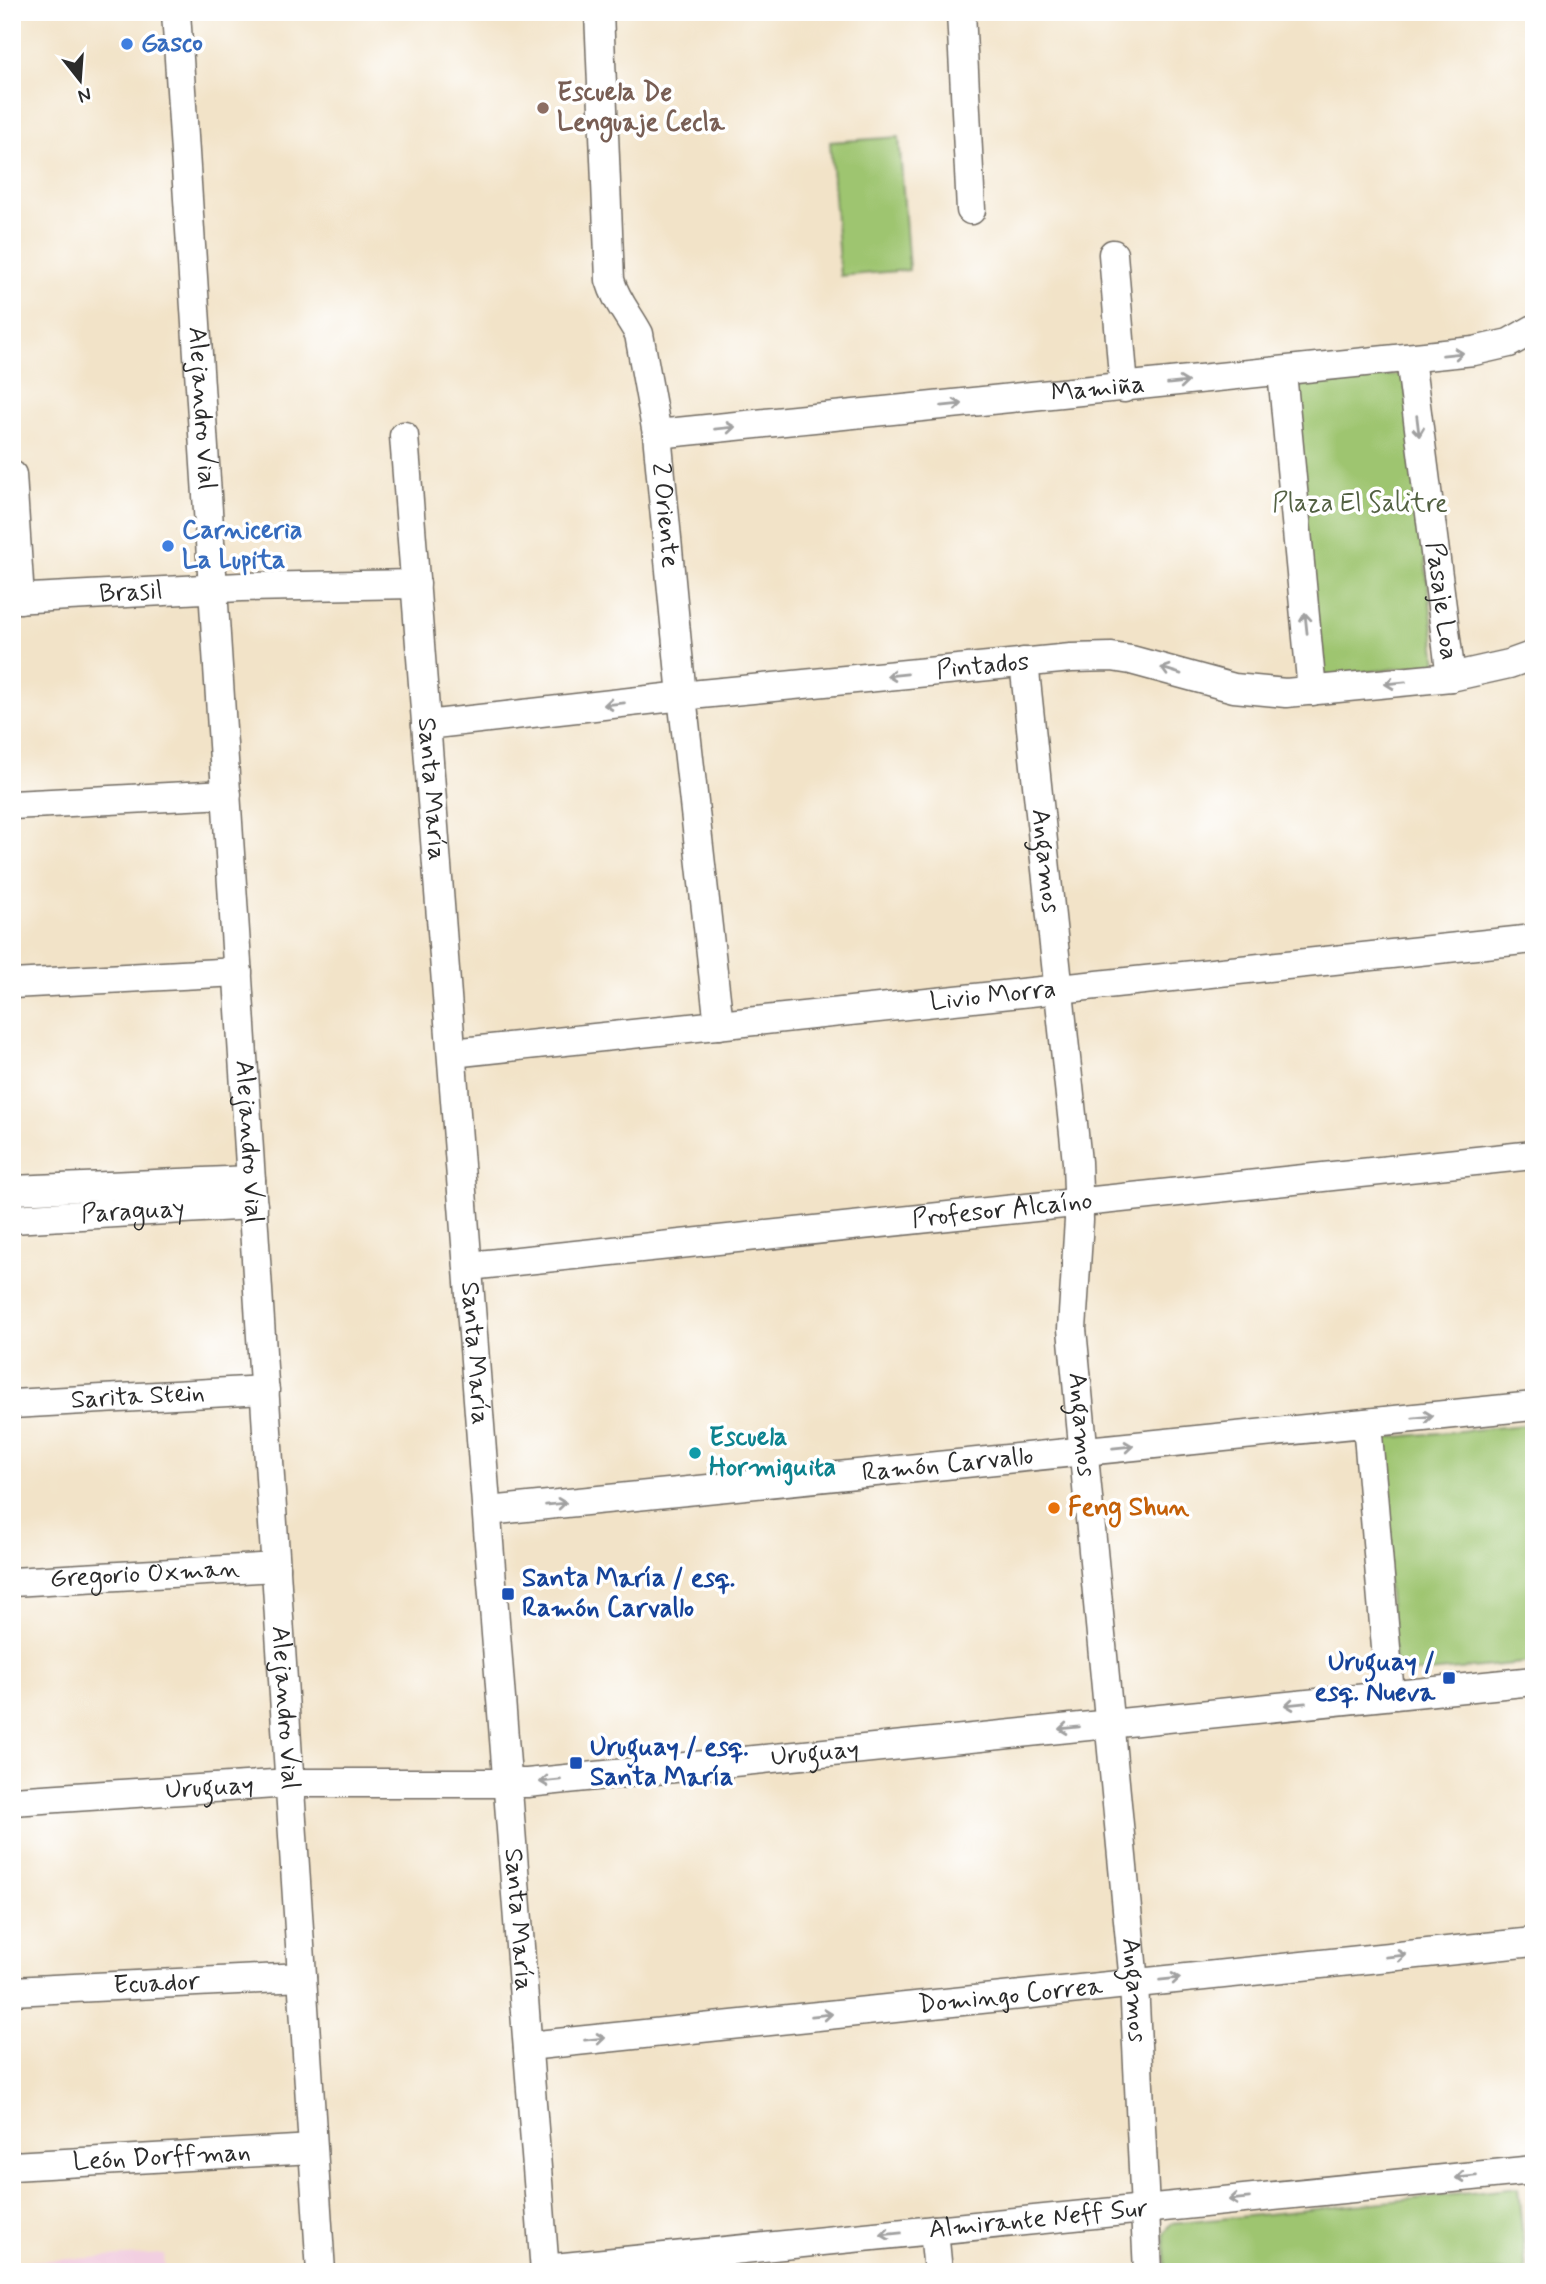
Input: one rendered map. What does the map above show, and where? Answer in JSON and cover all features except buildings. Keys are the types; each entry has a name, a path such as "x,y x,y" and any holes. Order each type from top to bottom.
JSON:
{"street":[{"name":"Alejandro Vial","path":"176,12 321,2272"},
{"name":"2 Oriente","path":"599,12 610,280 618,302 633,321 639,334 657,434 682,696 719,1025"},
{"path":"961,12 971,211"},
{"path":"1113,254 1124,388"},
{"name":"Mamiña","path":"657,434 1410,358 1492,348 1509,343 1534,329"},
{"name":"Pasaje Loa","path":"1410,358 1451,677"},
{"path":"1282,372 1312,691"},
{"name":"Santa María","path":"404,436 545,2270"},
{"path":"12,475 16,599"},
{"name":"Brasil","path":"16,599 214,589 416,584"},
{"name":"Pintados","path":"426,725 1071,657 1112,657 1149,664 1234,688 1286,693 1451,677 1534,655"},
{"name":"Angamos","path":"1024,662 1079,1203 1072,1329 1134,1983 1148,2272"},
{"path":"12,805 227,794"},
{"name":"Livio Morra","path":"452,1053 1534,939"},
{"path":"12,984 238,972"},
{"name":"Profesor Alcaíno","path":"469,1266 1534,1155"},
{"name":"Paraguay","path":"12,1190 252,1193"},
{"name":"Paraguay","path":"12,1219 252,1193"},
{"name":"Sarita Stein","path":"12,1404 265,1390"},
{"name":"Ramón Carvallo","path":"488,1511 1534,1406"},
{"path":"1367,1423 1390,1695"},
{"name":"Gregorio Oxman","path":"12,1582 276,1567"},
{"name":"Uruguay","path":"12,1801 290,1783 508,1785 1534,1681"},
{"name":"Domingo Correa","path":"528,2046 1534,1942"},
{"name":"Ecuador","path":"12,1991 302,1977"},
{"name":"León Dorffman","path":"12,2166 313,2150"},
{"name":"Almirante Neff Sur","path":"545,2270 739,2260 934,2230 1534,2170"},
{"path":"934,2230 938,2272"}],"shaded area":[{"path":"164,2254 165,2272 12,2272 12,2262"}],"green space":[{"path":"899,137 909,270 840,276 830,142"},
{"name":"Plaza El Salitre","path":"1404,374 1437,664 1322,677 1289,387"},
{"path":"1534,1424 1534,1662 1396,1675 1375,1439"},
{"path":"1518,2188 1526,2272 1166,2272 1164,2233 1171,2224"}],"place":[{"name":"Gasco","path":"127,44"},
{"name":"Escuela De Lenguaje Cecla","path":"543,108"},
{"name":"Carniceria La Lupita","path":"168,546"},
{"name":"Escuela Hormiguita","path":"695,1453"},
{"name":"Feng Shun","path":"1054,1508"},
{"name":"Santa María / esq. Ramón Carvallo","path":"508,1594"},
{"name":"Uruguay / esq. Nueva","path":"1449,1678"},
{"name":"Uruguay / esq. Santa María","path":"576,1763"}]}
